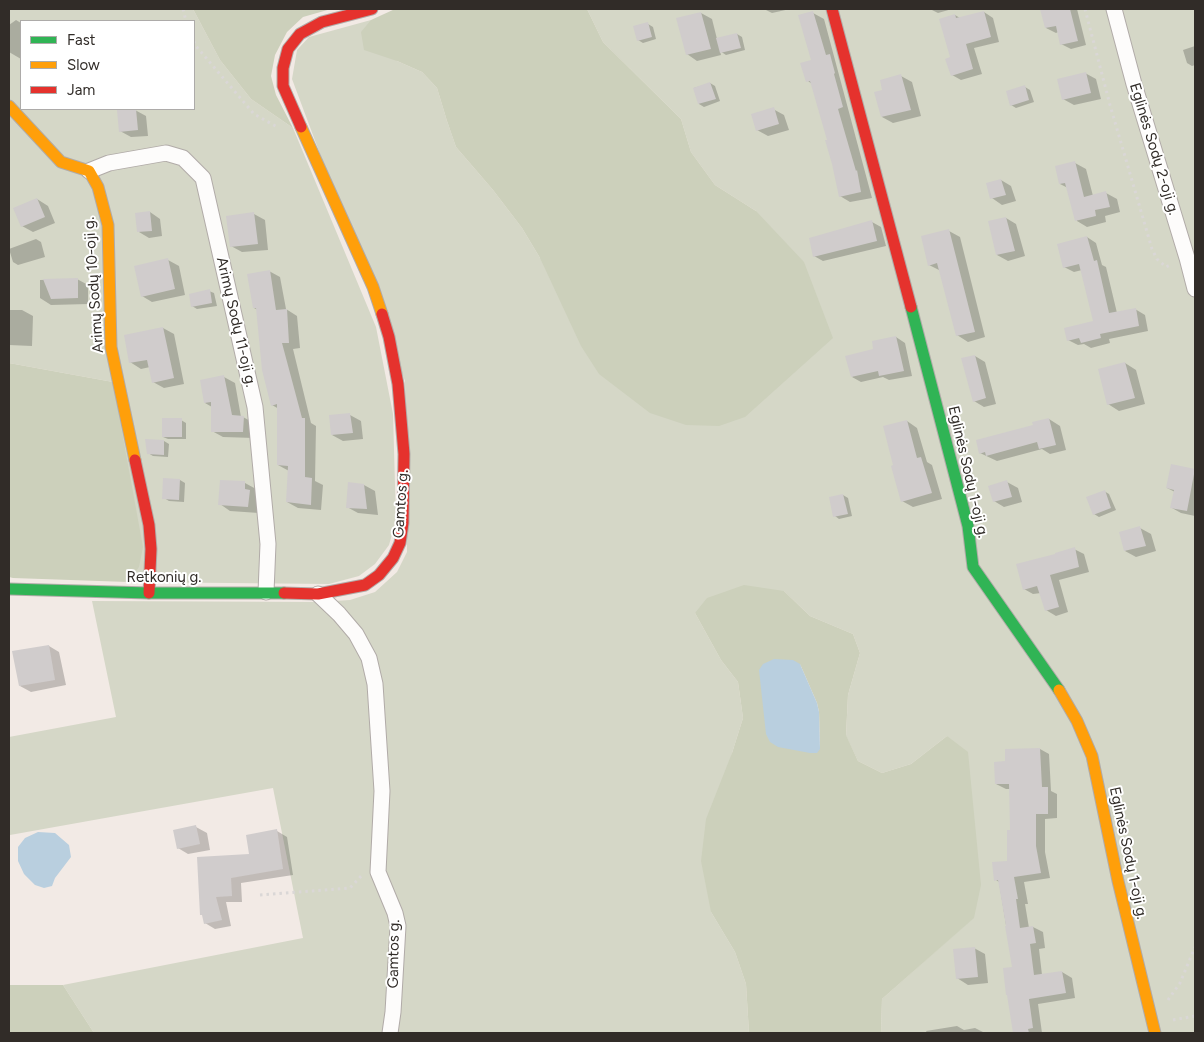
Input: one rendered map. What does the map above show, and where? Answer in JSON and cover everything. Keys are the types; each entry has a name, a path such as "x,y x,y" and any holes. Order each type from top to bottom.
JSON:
{"street":[{"name":"Gamtos g.","path":"318,594 365,585 379,575 393,558 400,543 403,523 404,454 398,384 389,337 373,287 283,86 283,68 288,49 300,34 322,22 372,9"},
{"name":"Eglinės Sodų 1-oji g.","path":"832,9 956,478 968,526 973,567 1062,694 1077,721 1092,756 1118,881 1154,1029"},
{"name":"Eglinės Sodų 2-oji g.","path":"1114,9 1134,84 1195,289"},
{"path":"9,106 61,162 89,171"},
{"name":"Arimų Sodų 11-oji g.","path":"89,171 109,163 166,153 183,158 203,178 255,407 268,544 266,592"},
{"name":"Arimų Sodų 10-oji g.","path":"89,171 98,187 108,225 111,347 149,525 151,549 149,593"},
{"name":"Retkonių g.","path":"9,589 149,593 266,592 318,594"},
{"name":"Gamtos g.","path":"318,594 356,634 369,658 375,684 382,791 378,872 395,913 398,926 390,1033"}],"path":[{"path":"1085,9 1110,105 1152,250 1157,259 1166,267"},
{"path":"195,45 254,114 285,131"},
{"path":"260,895 350,888 378,857"},
{"path":"1154,1029 1180,983 1195,947"}],"green space":[{"path":"9,9 193,9 220,60 251,99 293,128 376,327 393,414 396,520 389,545 375,564 359,576 329,584 128,582 113,382 9,363"},
{"path":"193,9 331,9 303,17 287,32 275,55 271,76 276,95 293,128 251,99 220,60"},
{"path":"395,9 587,9 603,42 681,119 691,152 715,185 756,211 804,262 833,338 745,417 719,426 686,425 650,413 599,374 581,346 540,258 522,228 493,190 456,147 437,88 422,72 364,50 361,32 371,20"},
{"path":"587,9 1195,9 1195,1033 881,1033 882,999 974,917 947,736 911,764 882,773 858,761 846,736 848,695 860,653 853,634 810,616 784,591 695,613 721,660 738,682 743,718 732,753 711,912 735,952 746,984 749,1033 94,1033 63,985 303,938 273,788 10,835 9,737 116,717 92,601 318,602 350,600 375,592 397,572 407,552 405,381 292,79 297,50 309,37 371,20 397,61 422,72 437,88 456,147 493,190 522,228 540,258 756,211 715,185 691,152 681,119 603,42"},
{"path":"9,363 113,382 143,547 139,567 128,582 9,577"},
{"path":"744,585 784,591 810,616 853,634 860,653 848,695 846,735 858,761 882,773 911,764 947,736 968,752 981,885 974,918 882,999 881,1033 749,1033 746,984 735,952 711,912 701,861 706,819 732,753 743,718 738,682 721,660 695,613 707,598","holes":["800,664 819,712 820,749"]},
{"path":"9,984 63,985 94,1033 9,1033"}],"water":[{"path":"774,659 793,660 800,664 819,712 820,749 817,753 778,747 770,742 766,734 759,670 763,664"},
{"path":"38,832 55,833 69,845 71,857 55,878 52,886 44,888 35,885 24,874 18,861 18,847 25,838"}],"building":[{"path":"1040,9 1070,9 1078,41 1060,45 1056,26 1045,28"},
{"path":"813,11 826,55 830,54 843,107 838,109 857,170 861,192 839,197 825,140 827,140 810,81 806,82 800,63 811,60 798,15"},
{"path":"984,11 991,37 966,44 973,69 951,76 945,59 950,57 939,19 955,14 956,18"},
{"path":"701,12 711,49 686,55 676,18"},
{"path":"648,22 652,37 637,41 633,26"},
{"path":"737,33 741,48 720,53 716,38"},
{"path":"1086,72 1091,93 1062,100 1057,79"},
{"path":"901,74 911,110 881,117 874,92 882,90 880,80"},
{"path":"710,82 716,99 698,104 693,88"},
{"path":"1025,85 1029,100 1010,106 1006,91"},
{"path":"774,107 779,124 756,131 751,114"},
{"path":"117,110 136,110 138,130 119,132"},
{"path":"1075,161 1084,197 1106,191 1110,207 1095,210 1096,216 1075,221 1065,183 1059,184 1055,166"},
{"path":"1001,179 1006,195 990,199 986,183"},
{"path":"37,198 45,217 21,227 13,208"},
{"path":"150,211 152,231 137,232 135,213"},
{"path":"254,212 258,244 230,247 226,216"},
{"path":"1006,217 1015,251 996,255 988,221"},
{"path":"872,220 877,241 813,257 809,238"},
{"path":"949,229 975,332 956,336 937,263 928,266 921,236"},
{"path":"1087,236 1094,261 1097,260 1109,313 1136,308 1139,326 1100,334 1101,338 1081,343 1079,338 1067,341 1064,328 1093,321 1079,264 1063,268 1057,244"},
{"path":"168,258 175,289 141,297 134,266"},
{"path":"270,270 276,310 287,309 289,343 282,343 302,418 305,418 305,477 312,478 311,505 286,502 288,466 277,465 277,404 271,406 262,370 256,308 253,308 247,274"},
{"path":"78,278 78,298 51,299 43,279"},
{"path":"210,289 212,303 191,307 189,294"},
{"path":"163,327 174,378 152,383 147,360 129,363 124,335"},
{"path":"896,336 904,371 879,376 878,371 851,377 845,356 873,349 872,341"},
{"path":"975,355 986,398 973,402 961,358"},
{"path":"1125,362 1135,398 1107,405 1098,369"},
{"path":"224,375 232,415 244,416 243,432 211,432 211,402 204,403 200,380"},
{"path":"350,413 353,433 331,435 329,415"},
{"path":"162,418 182,418 182,437 162,437"},
{"path":"1049,418 1056,445 1039,449 1037,442 986,456 985,452 979,454 976,440 1033,425 1032,422"},
{"path":"907,420 917,458 921,457 932,493 901,502 883,426"},
{"path":"145,439 164,440 164,455 147,454"},
{"path":"1171,464 1195,469 1187,511 1170,508 1174,490 1166,488"},
{"path":"163,478 180,479 179,500 162,499"},
{"path":"220,480 245,481 245,489 250,490 248,507 218,505"},
{"path":"1007,480 1012,497 993,502 988,486"},
{"path":"348,482 364,484 367,509 346,508"},
{"path":"1105,490 1111,508 1093,515 1086,497"},
{"path":"843,494 848,514 833,517 829,497"},
{"path":"1140,526 1146,546 1124,551 1119,532"},
{"path":"1075,547 1079,567 1050,575 1059,607 1045,611 1037,586 1023,590 1016,564"},
{"path":"49,645 55,680 19,686 12,651"},
{"path":"1040,748 1042,787 1048,787 1048,814 1036,814 1036,846 1041,873 1014,877 1018,899 1016,899 1020,928 1033,926 1036,943 1030,944 1034,975 1062,971 1066,993 1029,999 1033,1028 1028,1029 1029,1033 1013,1033 1003,968 1012,967 998,880 994,881 992,862 1007,861 1007,830 1010,830 1009,784 995,784 994,762 1005,761 1005,749"},
{"path":"196,825 200,844 177,849 173,830"},
{"path":"277,829 283,869 231,878 232,896 216,897 222,920 204,924 202,915 200,915 197,857 249,854 246,835"},
{"path":"975,947 978,977 956,979 953,949"}],"traffic: fast":[{"path":"911,307 968,526 973,567 1059,690"},
{"path":"9,589 149,593 284,593"}],"traffic: slow":[{"path":"9,106 61,162 89,171 98,187 108,225 111,347 135,460"},
{"path":"301,127 373,287 382,314"},
{"path":"1059,690 1077,721 1092,756 1118,881 1155,1033"}],"traffic: jam":[{"path":"301,127 283,86 283,68 288,49 300,34 322,22 372,9"},
{"path":"832,9 911,307"},
{"path":"284,593 318,594 365,585 379,575 393,558 400,543 403,523 404,454 398,384 389,337 382,314"},
{"path":"135,460 149,525 151,549 149,593"}]}
